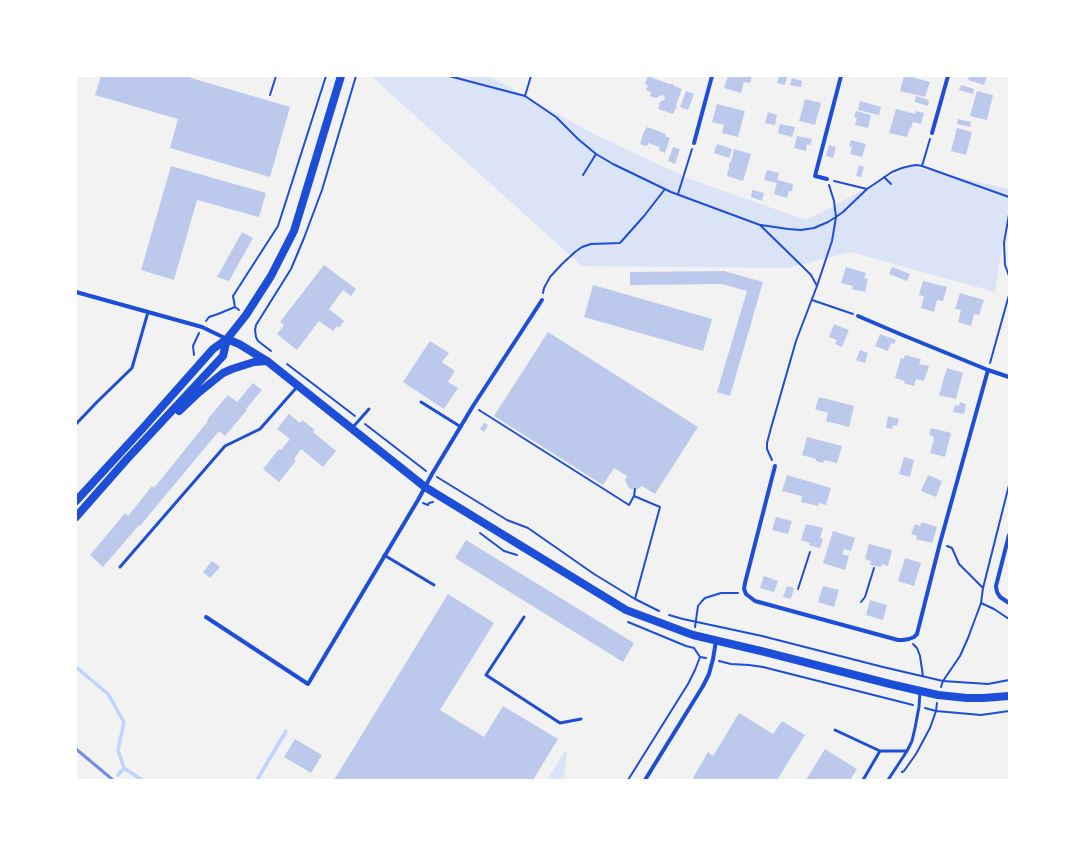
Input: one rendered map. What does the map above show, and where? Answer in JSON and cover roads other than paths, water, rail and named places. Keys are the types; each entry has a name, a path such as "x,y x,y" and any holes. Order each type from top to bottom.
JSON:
{"main road":[{"path":"76,501 144,428 213,349 227,339 246,315 271,276 294,231 341,76"},
{"path":"227,339 239,344 267,361 425,488 626,610 693,635 920,691 938,695 967,698 1009,696"},
{"path":"76,517 127,459 223,356 227,339"},
{"path":"127,459 185,405 223,373 254,362 267,361"}],"street":[{"path":"694,143 712,76"},
{"path":"827,179 815,176 841,76"},
{"path":"932,133 948,76"},
{"path":"76,292 202,327 227,339"},
{"path":"206,617 308,684 460,427 542,300"},
{"path":"858,316 988,370 1009,377"},
{"path":"775,466 744,583 746,594 755,601 898,640 910,639 917,634 940,543 988,370"},
{"path":"1009,535 996,586 1000,597 1009,603"},
{"path":"645,780 703,686 709,674 716,641"}],"lane":[{"path":"76,424 132,368 148,312"},
{"path":"120,567 225,446 260,429 298,386"},
{"path":"421,402 460,427"},
{"path":"352,428 368,409"},
{"path":"384,555 434,585"},
{"path":"524,617 486,675 560,723 581,718"},
{"path":"888,780 912,741 919,707 920,691"},
{"path":"835,730 880,751 907,751"},
{"path":"863,780 880,751"}],"waterway":[{"path":"76,667 108,694 124,722 118,750 124,768 142,780"},
{"path":"257,780 286,731"},
{"path":"118,775 124,768"}],"railway":[{"path":"76,749 113,780"}]}
